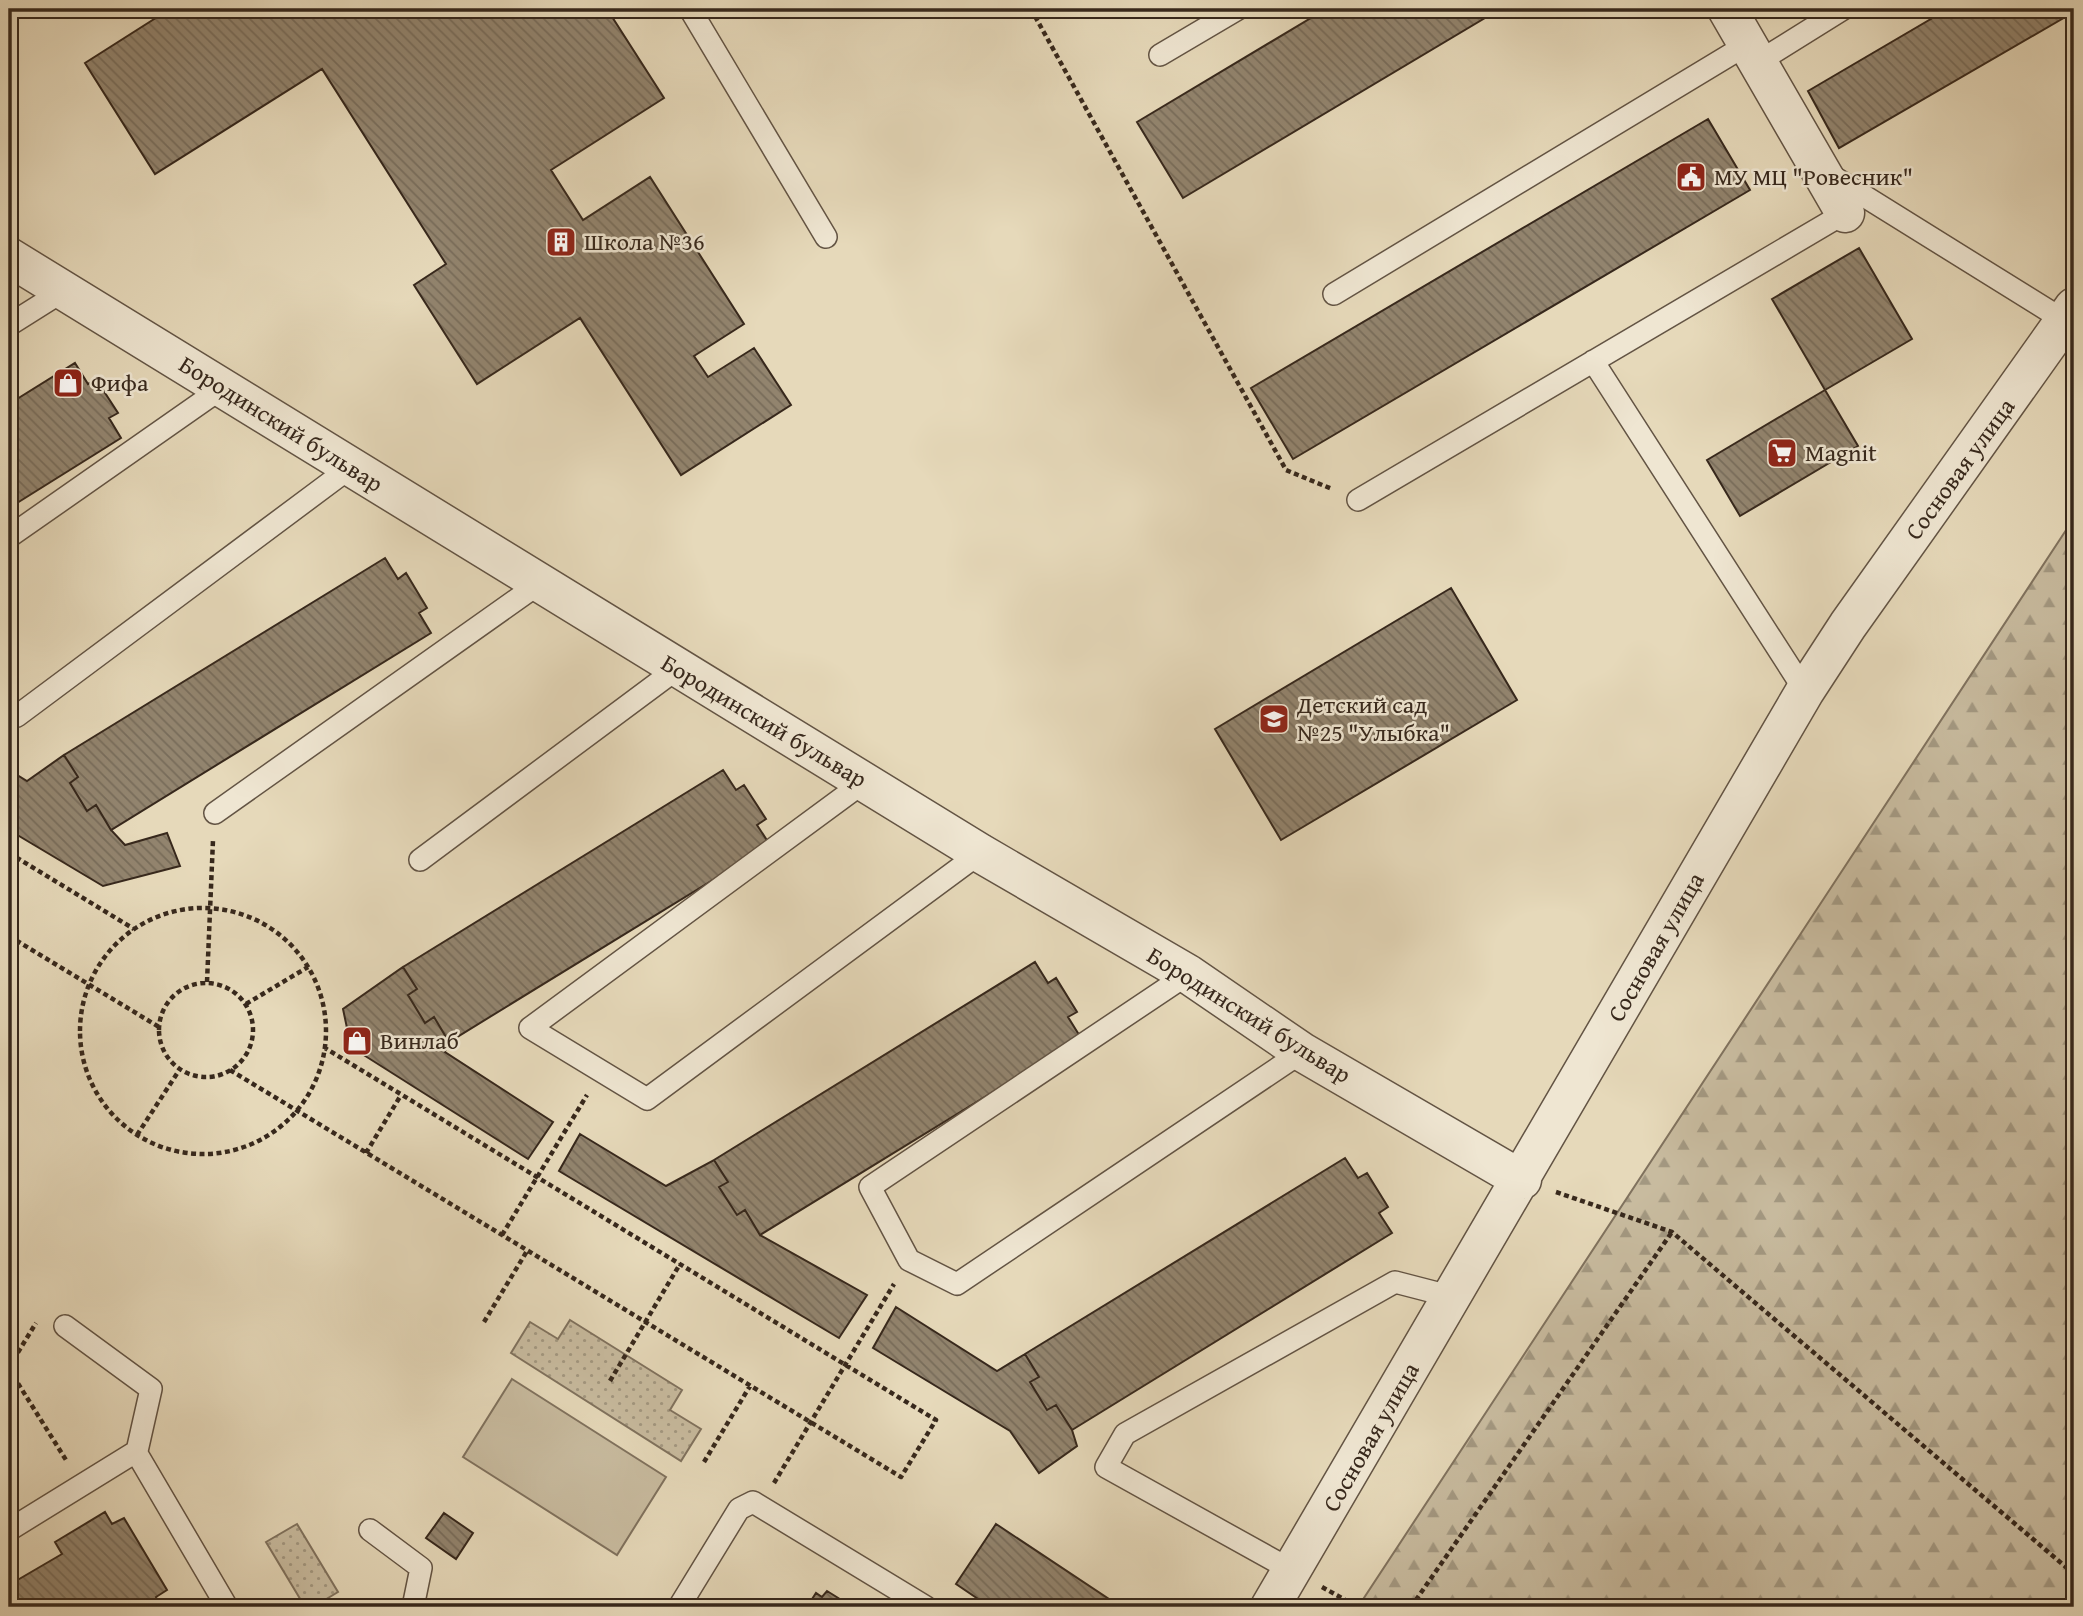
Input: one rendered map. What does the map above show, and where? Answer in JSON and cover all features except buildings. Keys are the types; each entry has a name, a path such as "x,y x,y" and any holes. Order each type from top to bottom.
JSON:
{"street":[{"path":"1727,9 1823,170 1845,213"},
{"name":"Бородинский бульвар","path":"9,257 980,853 1188,974 1302,1052 1522,1180"},
{"name":"Сосновая улица","path":"1270,1607 1522,1180 1805,691 1848,625 2069,314"}],"lane":[{"path":"690,9 826,237"},
{"path":"1160,55 1238,9"},
{"path":"1334,294 1753,53 1843,9"},
{"path":"1823,170 2069,314"},
{"path":"1358,500 1845,213"},
{"path":"9,325 63,290"},
{"path":"1593,361 1805,691"},
{"path":"9,537 222,388"},
{"path":"9,711 18,716 351,467"},
{"path":"215,813 540,583"},
{"path":"420,860 678,668"},
{"path":"864,782 530,1028 646,1099 980,853"},
{"path":"1188,974 870,1187 909,1260 957,1284 1302,1052"},
{"path":"1293,1571 1106,1467 1125,1434 1395,1282 1453,1297"},
{"path":"65,1326 151,1389 136,1452 227,1607"},
{"path":"9,1531 136,1452"},
{"path":"679,1607 739,1509 753,1502 926,1607"},
{"path":"370,1530 421,1568 413,1607"}],"path":[{"path":"1031,9 1286,470 1358,500"},
{"path":"206,982 215,813"},
{"path":"9,853 134,929"},
{"path":"222,908 261,921 293,946 317,980 327,1020 326,1048 324,1060 308,1098 281,1129 246,1149 205,1156 164,1150 128,1130 100,1101 83,1063 79,1022 89,984 110,948 134,929 143,922 181,909 222,908"},
{"path":"9,936 160,1027"},
{"path":"245,1005 308,967"},
{"path":"206,982 228,988 245,1005 253,1021 252,1042 243,1061 230,1070 205,1078 180,1069 168,1059 159,1040 159,1019 169,1000 186,987 206,982"},
{"path":"230,1070 901,1477 936,1420 326,1048"},
{"path":"137,1135 180,1069"},
{"path":"502,1235 602,1071"},
{"path":"366,1153 401,1095"},
{"path":"1522,1180 1672,1232 2074,1574"},
{"path":"1411,1607 1672,1232"},
{"path":"484,1322 527,1251"},
{"path":"761,1505 909,1260"},
{"path":"610,1381 680,1264"},
{"path":"65,1326 43,1312 9,1368 81,1485"},
{"path":"704,1462 750,1385"}],"green space":[{"path":"2074,518 2074,1607 1358,1607"},
{"path":"570,1320 682,1390 670,1410 701,1429 681,1461 511,1353 530,1322 558,1339"},
{"path":"512,1379 666,1477 617,1555 463,1457"},
{"path":"297,1524 338,1592 313,1607 305,1607 266,1542"}],"place":[{"name":"МУ МЦ \"Ровесник\"","path":"1691,177"},
{"name":"Школа №36","path":"561,242"},
{"name":"Фифа","path":"68,383"},
{"name":"Magnit","path":"1782,453"},
{"name":"Детский сад №25 \"Улыбка\"","path":"1274,719"},
{"name":"Винлаб","path":"357,1041"}]}
